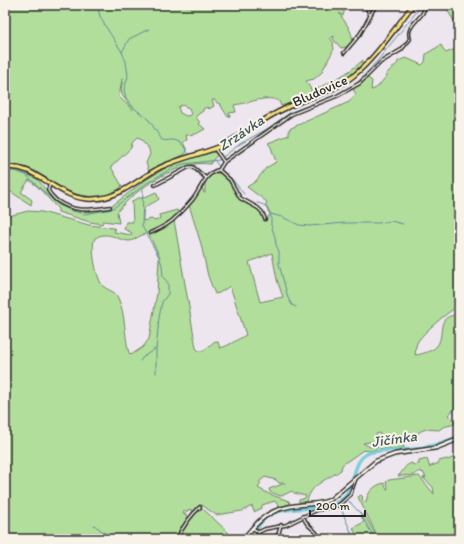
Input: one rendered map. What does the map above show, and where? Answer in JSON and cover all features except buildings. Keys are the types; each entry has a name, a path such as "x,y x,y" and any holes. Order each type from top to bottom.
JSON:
{"main road":[{"path":"5,168 14,167 25,170 63,192 78,198 90,200 120,193 170,163 215,148 236,138 284,108 329,90 349,80 370,59 413,5"}],"street":[{"path":"365,5 370,15"},
{"name":"Bludovice","path":"344,53 358,38 376,5"},
{"path":"420,5 423,8"},
{"name":"Bludovice","path":"150,233 176,218 194,198 206,178 214,171 219,170 223,162 292,114 337,96 360,83 381,62 401,50 410,39 410,29 421,15 423,8 426,5"},
{"path":"215,148 223,162"},
{"path":"155,185 186,168 191,167 206,178"},
{"path":"219,170 230,180 240,198 258,208 262,212 265,219"},
{"path":"50,184 48,190 51,196 63,205 72,209 85,210 110,207"},
{"path":"243,539 252,528 270,512 288,506 324,503 331,499 375,462 381,459 395,454 436,448 459,439"},
{"path":"252,528 258,531 281,526 317,510 341,504 350,495 355,478"},
{"path":"177,539 190,516 200,507"},
{"path":"303,516 308,527 315,531 318,535"},
{"path":"269,539 278,535 281,526"},
{"path":"255,539 258,531"}],"green space":[{"path":"5,5 342,5 345,8 343,16 339,13 352,34 352,42 346,47 341,48 333,39 334,36 330,38 334,43 334,49 321,73 314,79 306,81 312,91 345,74 363,60 358,69 350,77 315,95 281,106 279,101 274,99 259,100 234,105 236,112 229,113 230,116 228,117 221,104 217,103 215,100 212,100 214,106 209,109 207,107 203,109 203,111 196,117 200,123 199,124 205,129 196,134 186,135 187,140 183,142 187,151 185,154 149,172 146,163 150,154 149,149 140,139 137,138 132,143 131,148 111,167 122,186 115,193 108,195 83,196 65,189 30,169 5,165","holes":["123,79 121,89 122,95 133,110 119,97","182,105 189,108 191,115 186,116 180,113 178,107"]},
{"path":"448,5 459,5 459,17 454,21 446,8"},
{"path":"441,45 446,53 453,50 459,50 459,306 443,317 424,334 417,343 415,355 428,352 436,347 441,337 443,322 446,318 459,315 459,399 455,402 455,409 448,415 455,422 455,424 443,427 439,430 426,429 421,431 413,437 403,441 404,448 380,449 380,433 376,434 377,441 363,443 370,447 378,446 377,449 370,451 363,450 342,465 341,470 315,487 307,502 299,502 299,500 305,498 306,496 294,493 292,491 281,496 270,492 269,489 285,483 279,483 276,480 265,477 260,481 258,488 269,494 289,501 290,504 279,507 275,501 262,505 262,508 254,512 252,506 242,511 216,515 202,505 194,512 190,509 186,512 184,511 183,514 186,514 187,519 183,526 180,527 176,539 5,539 5,217 28,211 42,212 89,225 113,228 115,229 114,232 131,235 132,233 124,229 126,222 133,222 132,201 156,192 159,199 146,206 143,221 152,219 154,221 160,219 159,215 177,210 178,214 160,227 129,241 104,235 95,238 94,242 94,262 100,281 104,287 117,295 121,305 129,353 131,355 143,347 149,339 157,293 160,257 149,235 174,220 196,348 199,351 203,351 215,341 218,342 220,348 223,347 246,335 230,286 215,294 208,276 201,244 189,205 202,187 205,193 205,183 208,178 215,174 220,174 225,176 239,198 259,211 264,221 266,221 270,214 265,206 267,202 247,187 256,181 266,168 276,162 271,147 268,143 289,135 289,129 349,102 356,94 353,89 368,78 372,81 371,90 376,88 387,76 386,74 398,63 398,61 406,58 422,65 425,62 426,54","holes":["272,253 277,280 283,297 260,302 249,262"]},
{"path":"214,152 217,155 210,164 185,166 146,185 117,212 119,223 103,221 102,224 90,222 58,212 58,209 38,187 29,180 21,192 32,200 31,205 5,188 5,170 15,169 37,179 59,204 72,210 80,211 113,205 147,179 169,166 190,158"},
{"path":"454,457 459,461 459,539 379,539 358,497 361,495 363,497 363,502 366,502 369,493 377,486 384,483 387,490 388,488 386,482 389,480 419,476 434,494 433,487 423,478 426,478 421,471 415,475 398,476 409,464 419,464 419,461 427,459 430,468 431,466 439,463 439,461 448,460"},
{"path":"201,507 229,533 224,539 178,539 189,518"},
{"path":"364,514 378,539 358,539 353,528 364,522 361,516"}],"waterway":[{"path":"97,5 104,24 122,52 126,62 128,76 124,90 126,98 134,108 149,120 162,140 178,141 189,155"},
{"name":"Zrzávka","path":"5,172 14,171 26,175 57,204 72,211 85,214 112,209 147,183 172,168 183,164 219,160 240,144 267,129 291,112 338,94 356,84 378,60 422,5"},
{"path":"122,52 129,39 149,29"},
{"path":"215,161 222,171 232,179 244,194"},
{"path":"143,189 142,226 160,259 163,277 168,283 168,294 162,302 159,318 156,350 156,373"},
{"path":"257,203 266,206 271,214 282,217 299,225 310,226 345,223 379,223 391,221 403,224"},
{"path":"271,215 271,225 279,251 279,264 288,298 292,305 296,307"},
{"path":"140,361 143,357 155,349"},
{"name":"Jičínka","path":"252,539 259,525 266,517 275,513 285,510 318,508 329,506 338,502 348,491 358,463 367,454 378,451 422,448 459,436"},
{"path":"345,497 360,513 375,539"},
{"path":"340,501 342,511 354,539"},
{"path":"94,525 113,539"}]}
